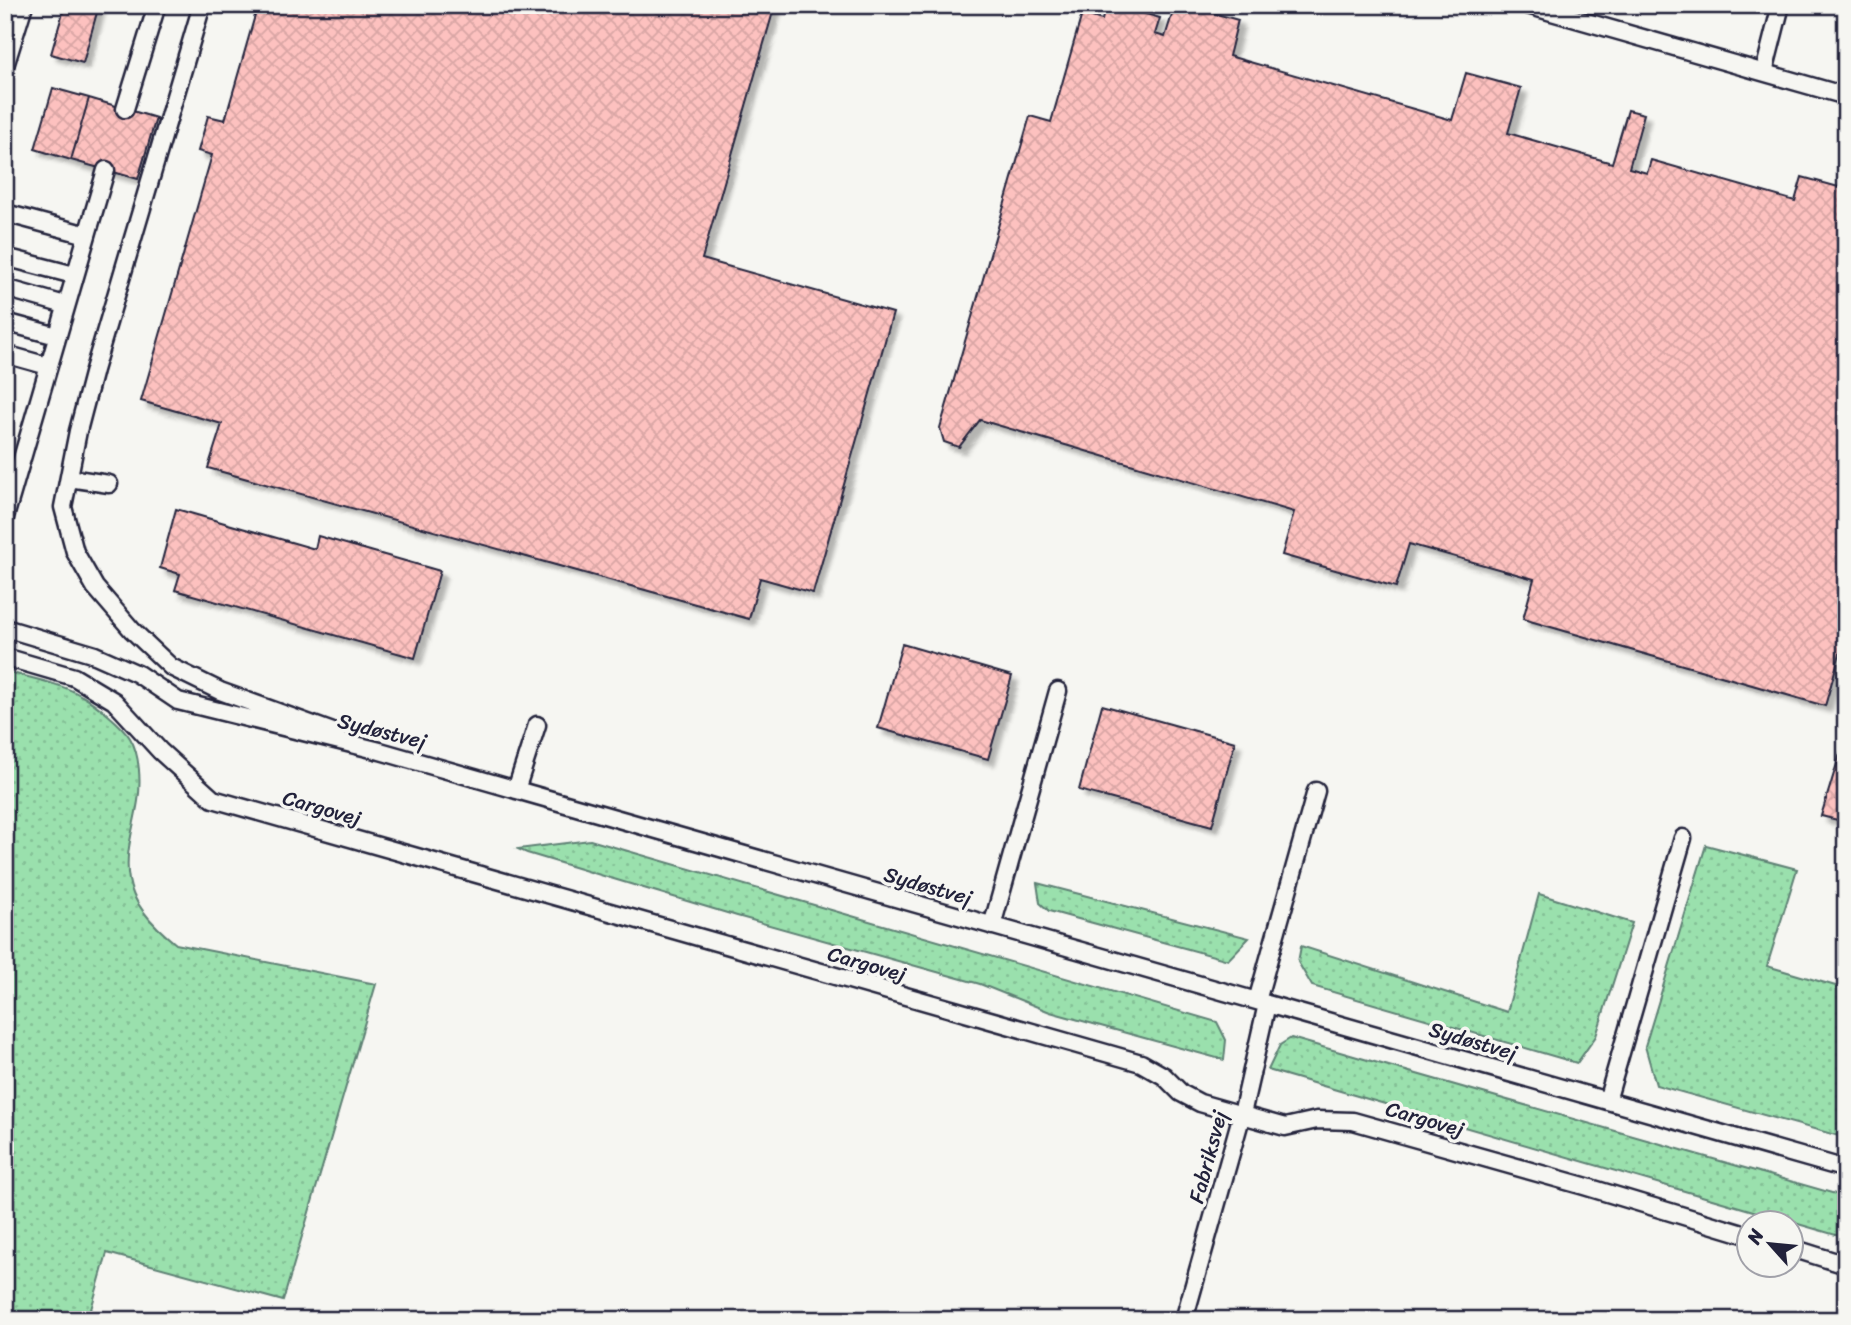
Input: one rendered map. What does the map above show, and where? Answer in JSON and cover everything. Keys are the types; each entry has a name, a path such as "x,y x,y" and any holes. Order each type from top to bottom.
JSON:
{"lane":[{"path":"5,66 24,5"},
{"path":"125,109 157,5"},
{"path":"202,5 94,370 63,507 75,552 95,587 132,630 172,667 220,691 298,718 380,751"},
{"path":"1527,5 1846,96"},
{"path":"1764,72 1781,5"},
{"path":"5,517 9,492 22,458 106,170"},
{"path":"5,213 87,235"},
{"path":"5,257 74,275"},
{"path":"5,288 65,305"},
{"path":"5,322 57,336"},
{"path":"5,354 48,366"},
{"path":"5,453 22,458"},
{"path":"69,478 109,484"},
{"name":"Sydøstvej","path":"8,628 94,655 138,674 177,701 380,751 1846,1169"},
{"name":"Cargovej","path":"5,657 74,677 114,701 160,751 213,799 1141,1063 1164,1076 1181,1093 1200,1103 1284,1126 1317,1120 1353,1121 1584,1185 1736,1232"},
{"path":"992,926 1058,691"},
{"path":"516,790 537,725"},
{"name":"Fabriksvej","path":"1184,1320 1241,1114 1262,1002 1316,791"},
{"path":"1607,1101 1683,838"},
{"path":"1806,1253 1846,1265"}],"green space":[{"path":"5,671 73,691 108,715 130,738 138,760 139,786 129,850 129,880 140,907 168,938 176,944 376,984 283,1301 107,1253 88,1320 5,1320"},
{"path":"590,840 1217,1022 1226,1040 1224,1060 1050,1012 980,984 737,916 518,849"},
{"path":"1706,845 1797,869 1767,966 1846,989 1846,1138 1656,1085 1645,1046"},
{"path":"1037,883 1249,938 1228,960 1049,911 1040,903"},
{"path":"1539,894 1632,923 1596,1036 1577,1063 1312,986 1298,962 1301,946 1507,1012"},
{"path":"1291,1038 1846,1197 1846,1238 1806,1226 1806,1210 1750,1210 1268,1070 1280,1045"}],"building":[{"path":"65,5 99,5 83,63 51,54"},
{"path":"258,5 775,5 702,259 893,313 813,593 760,578 749,619 208,468 222,424 141,401 212,155 198,151 208,116 225,120"},
{"path":"1106,5 1115,5 1160,18 1155,34 1165,37 1175,5 1185,5 1238,20 1229,56 1452,120 1466,73 1521,88 1508,133 1612,163 1628,110 1644,114 1629,168 1647,173 1651,160 1795,201 1802,177 1846,189 1846,223 1843,232 1846,233 1846,632 1825,706 1523,619 1534,579 1409,544 1396,587 1282,555 1294,512 980,420 959,447 944,442 940,428 1030,116 1051,122 1082,14 1102,20"},
{"path":"53,88 89,98 71,160 35,149"},
{"path":"89,98 156,118 138,179 71,160"},
{"path":"176,509 315,549 318,536 440,571 415,658 175,590 180,574 160,568"},
{"path":"902,644 1012,676 988,759 878,728"},
{"path":"1102,705 1235,742 1212,826 1079,790"},
{"path":"1846,734 1846,822 1821,816"}]}
